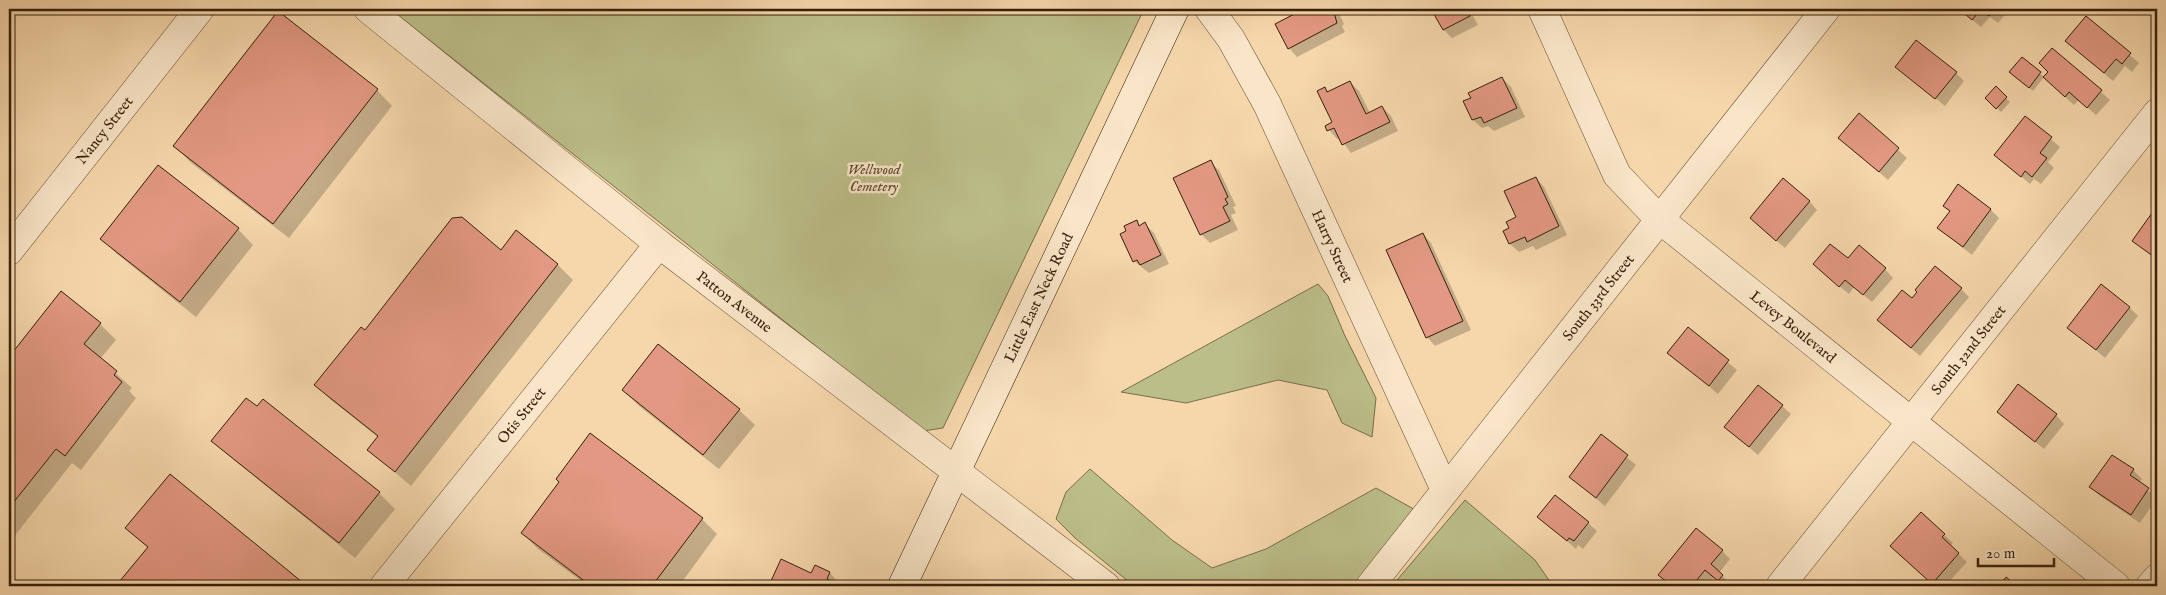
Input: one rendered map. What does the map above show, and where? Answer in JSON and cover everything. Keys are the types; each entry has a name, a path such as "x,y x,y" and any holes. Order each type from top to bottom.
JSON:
{"street":[{"name":"Nancy Street","path":"9,251 200,9"},
{"name":"Patton Avenue","path":"368,9 659,244 1106,586"},
{"name":"Little East Neck Road","path":"902,586 1174,9"},
{"name":"Harry Street","path":"1209,9 1231,39 1267,104 1445,490"},
{"name":"Levey Boulevard","path":"1542,9 1617,175 1658,218 2116,586"},
{"name":"South 33rd Street","path":"1370,586 1658,218 1826,9"},
{"name":"South 32nd Street","path":"1780,586 1913,422 2157,113"},
{"name":"Otis Street","path":"384,586 659,244"},
{"path":"2150,586 2157,578"}],"green space":[{"name":"Wellwood Cemetery","path":"390,9 1144,9 943,428 923,431"},
{"path":"1318,284 1328,296 1345,336 1376,398 1372,437 1342,423 1327,390 1278,380 1186,403 1121,392"},
{"path":"1090,469 1172,540 1212,568 1266,549 1376,488 1419,512 1355,586 1134,586 1075,538 1056,519 1066,492"},
{"path":"1465,500 1535,560 1553,586 1392,586"}],"building":[{"path":"1304,9 1333,9 1337,23 1288,49 1275,24"},
{"path":"1431,9 1466,9 1470,16 1443,30"},
{"path":"1959,9 1981,9 1972,20"},
{"path":"1981,9 1994,9 1989,16"},
{"path":"278,11 378,89 273,224 173,146"},
{"path":"2086,16 2131,53 2122,64 2116,59 2104,73 2065,41"},
{"path":"1916,40 1957,72 1935,99 1895,67"},
{"path":"2052,48 2102,90 2087,108 2069,92 2065,97 2043,77 2048,72 2039,63"},
{"path":"2022,57 2041,72 2029,88 2009,72"},
{"path":"1502,77 1517,108 1484,123 1481,117 1472,120 1463,101 1471,98 1468,93"},
{"path":"1350,81 1366,114 1382,106 1390,122 1342,145 1334,128 1327,131 1325,126 1332,122 1317,91 1325,87 1327,92"},
{"path":"1996,86 2007,97 1996,109 1985,98"},
{"path":"1859,113 1899,148 1879,172 1838,138"},
{"path":"2025,116 2052,137 2040,153 2047,158 2032,177 2025,171 2021,177 1994,155"},
{"path":"1211,160 1228,197 1225,199 1228,204 1223,207 1230,221 1200,235 1173,178"},
{"path":"158,165 239,228 180,302 100,239"},
{"path":"1536,177 1559,226 1527,242 1525,237 1509,244 1503,231 1509,228 1506,222 1516,217 1504,191"},
{"path":"1783,178 1810,201 1776,241 1750,218"},
{"path":"1958,184 1991,209 1963,247 1937,228 1950,211 1943,206"},
{"path":"2157,206 2157,259 2132,241"},
{"path":"462,217 501,250 516,230 558,264 395,472 367,450 378,436 314,385 361,327 365,330 452,218"},
{"path":"1137,220 1139,226 1145,222 1161,255 1140,265 1137,260 1133,262 1120,234 1126,231 1124,226"},
{"path":"1423,233 1463,321 1426,338 1386,250"},
{"path":"1830,244 1848,258 1859,245 1886,268 1863,295 1845,280 1839,287 1813,264"},
{"path":"1935,266 1962,288 1911,348 1877,320 1902,290 1912,298 1917,292 1915,290"},
{"path":"2101,284 2130,307 2096,350 2067,328"},
{"path":"61,291 101,323 84,344 117,371 114,375 122,382 65,456 56,449 9,508 9,357"},
{"path":"1688,327 1729,360 1709,386 1667,353"},
{"path":"658,344 740,409 703,455 622,390"},
{"path":"2018,384 2057,414 2035,442 1997,412"},
{"path":"1758,385 1783,405 1749,447 1724,427"},
{"path":"246,398 257,406 263,399 380,492 339,543 211,441"},
{"path":"590,433 703,518 652,586 591,586 521,533 559,482 556,479"},
{"path":"1601,434 1628,455 1596,498 1569,477"},
{"path":"2112,455 2134,469 2130,475 2149,488 2131,515 2089,487"},
{"path":"170,474 307,586 124,586 119,582 148,547 125,528"},
{"path":"1555,495 1589,522 1574,541 1569,538 1567,541 1537,517"},
{"path":"1921,512 1945,534 1942,537 1959,553 1932,584 1890,546"},
{"path":"1696,528 1723,550 1711,564 1723,575 1718,581 1705,570 1692,586 1672,586 1658,575"},
{"path":"781,559 811,573 815,565 830,572 827,579 835,583 834,586 776,586 777,584 771,581"},
{"path":"2006,577 2017,586 1999,586"}]}
